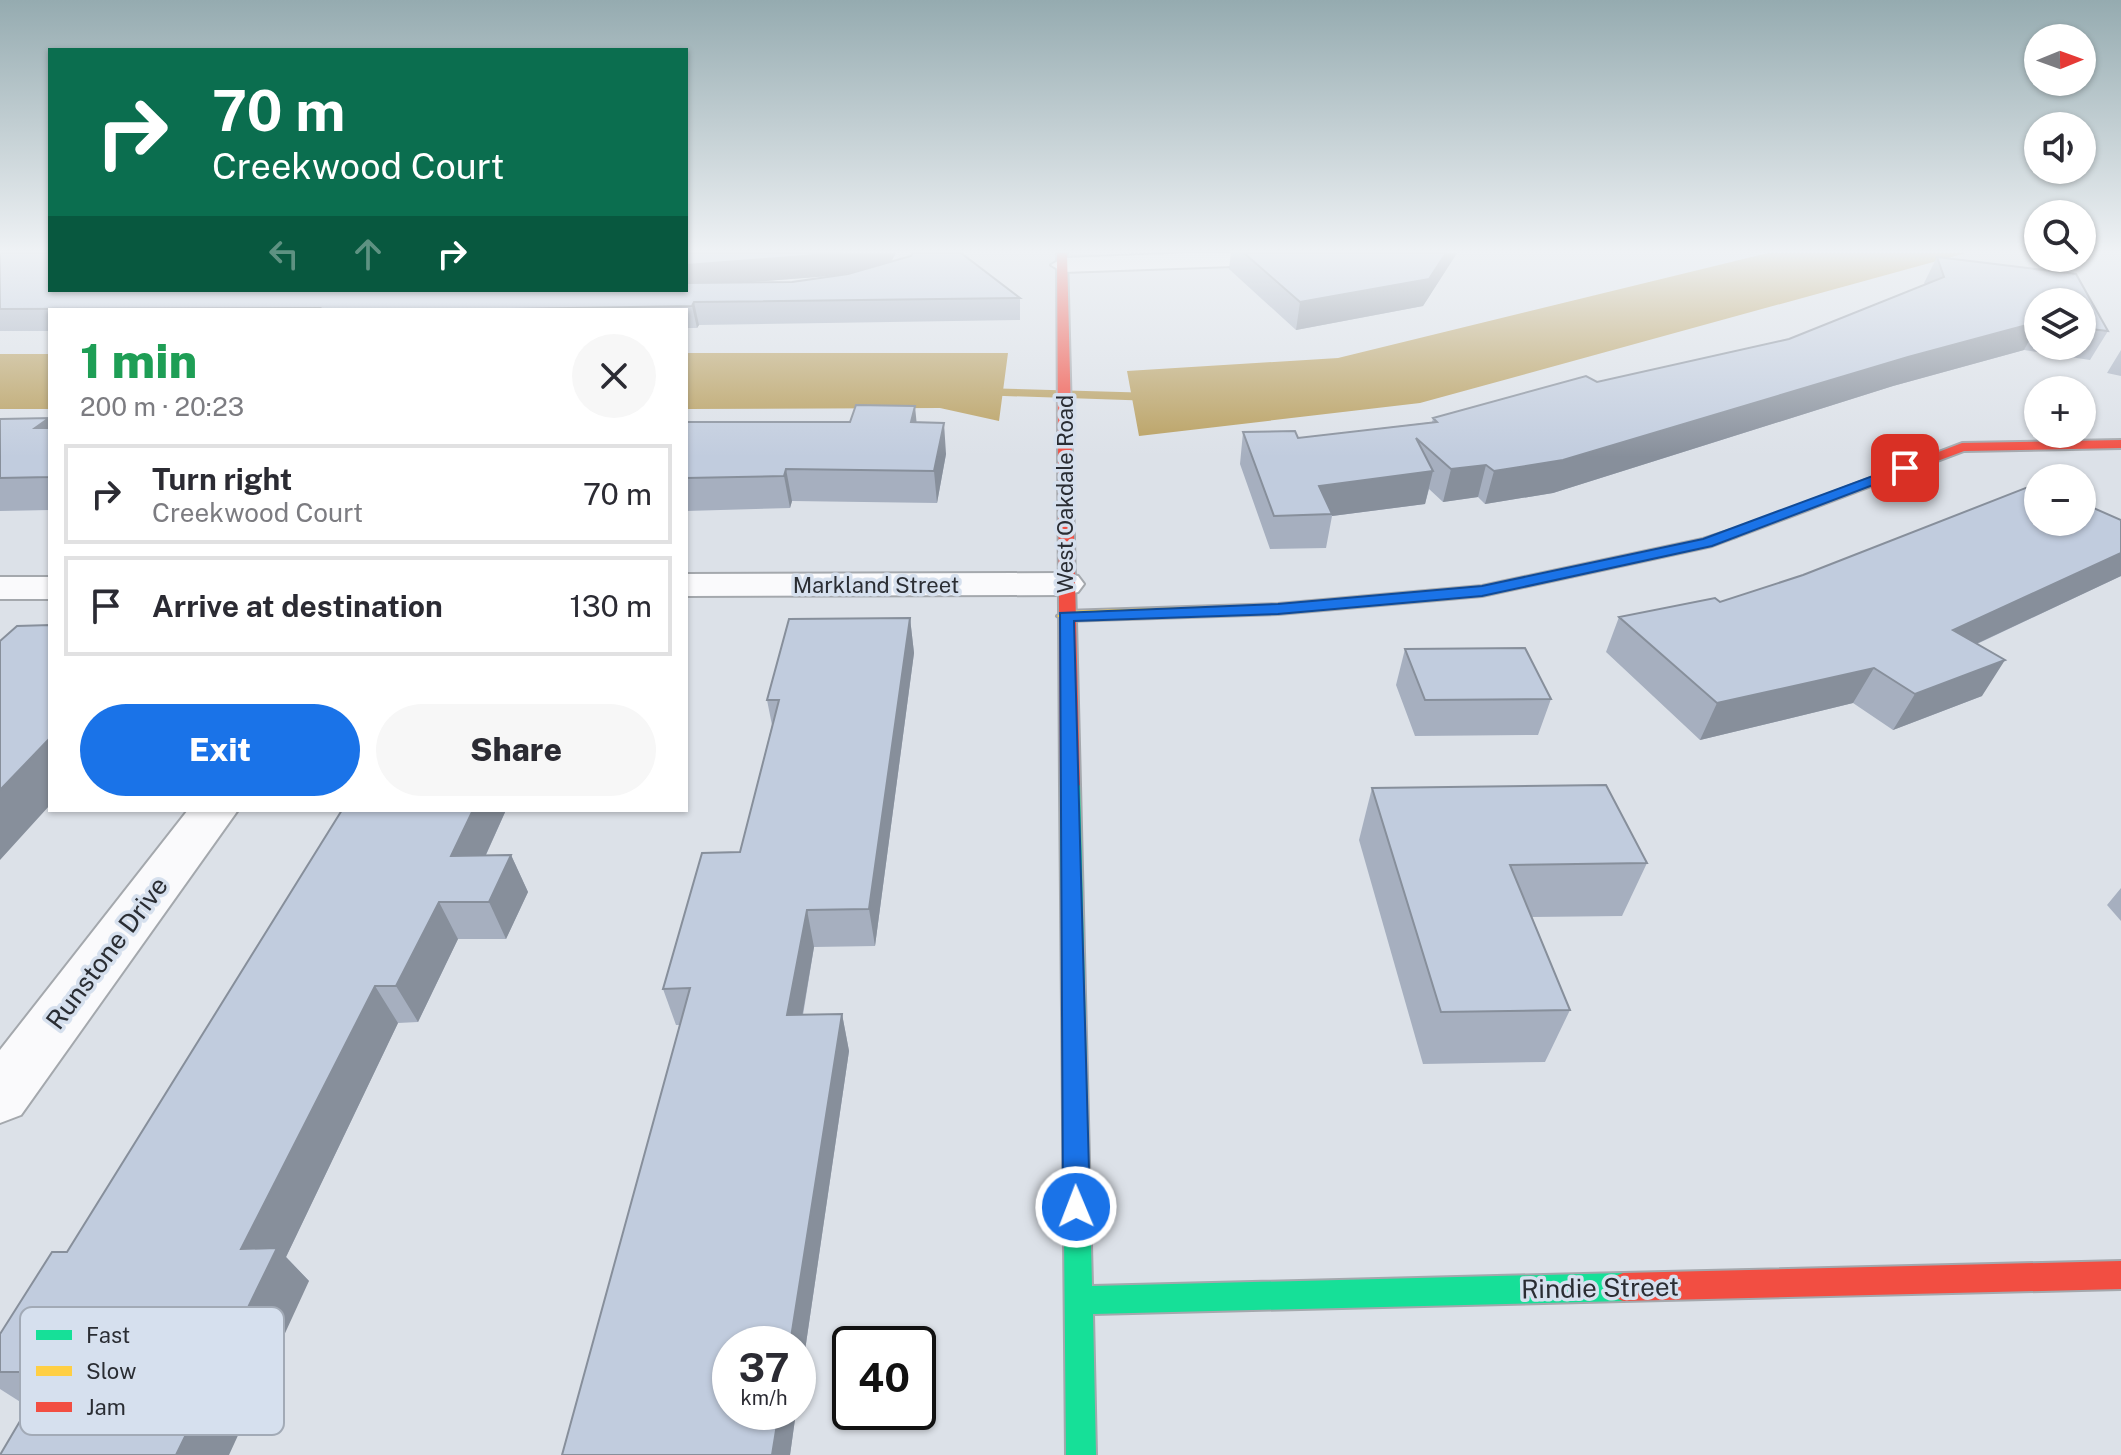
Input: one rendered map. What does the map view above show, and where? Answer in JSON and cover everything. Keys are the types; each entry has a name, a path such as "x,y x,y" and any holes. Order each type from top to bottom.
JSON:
{"street":[{"name":"West Oakdale Road","path":"1064,321 1065,600 1081,1455"},
{"path":"1065,600 1278,609 1482,591 1707,543 1962,447 2121,444"},
{"name":"Markland Street","path":"688,585 1065,600"},
{"path":"0,588 48,588"},
{"name":"Runstone Drive","path":"0,1096 213,812"},
{"name":"Rindie Street","path":"1078,1300 2121,1275"}],"shaded area":[{"path":"1490,321 1719,321 1420,403 1139,436 1127,371 1338,358"},
{"path":"688,353 1008,353 999,421 940,408 688,409"},
{"path":"0,354 48,354 48,409 0,409"}],"building":[{"path":"1834,321 2024,321 2024,326 1908,357 1563,460 1494,471 1486,465 1451,469 1416,438 1433,471 1319,486 1332,514 1274,516 1243,432 1295,431 1298,438 1437,422 1433,418 1586,376 1597,382 1789,339"},
{"path":"2096,321 2102,321 2108,331 2096,330"},
{"path":"856,405 915,406 911,422 944,423 934,471 786,469 784,476 688,478 688,422 850,422"},
{"path":"48,418 35,428 48,428 48,477 0,478 0,419"},
{"path":"2024,489 2024,536 2096,536 2096,509 2121,520 2121,553 1953,630 2005,660 1915,694 1874,668 1717,703 1619,617 1715,598 1720,602 1803,575"},
{"path":"910,618 869,909 807,910 787,1015 842,1014 793,1326 712,1326 712,1430 776,1430 772,1455 562,1455 690,988 663,989 702,853 740,852 779,700 767,700 789,619"},
{"path":"48,625 48,740 0,790 0,641 17,626"},
{"path":"1525,648 1551,699 1425,700 1405,649"},
{"path":"1606,785 1647,863 1510,865 1570,1010 1441,1012 1372,788"},
{"path":"341,812 472,812 451,856 511,855 489,902 439,902 396,986 375,986 241,1249 277,1248 248,1307 20,1307 20,1372 0,1372 0,1334 52,1252 67,1252"},
{"path":"20,1421 20,1435 186,1435 176,1455 0,1455"}],"waterway":[{"path":"981,392 1155,397"}],"traffic: fast":[{"path":"1070,785 1081,1455"},
{"path":"1078,1300 1623,1287"}],"traffic: slow":[{"path":"1065,616 1278,609 1482,591 1707,543 1731,534"}],"traffic: jam":[{"path":"1063,321 1070,785"},
{"path":"1731,534 1962,447 2121,444"},
{"path":"1623,1287 2121,1275"}],"route":[{"path":"1076,1207 1065,616 1278,609 1482,591 1707,543 1905,468"}]}
